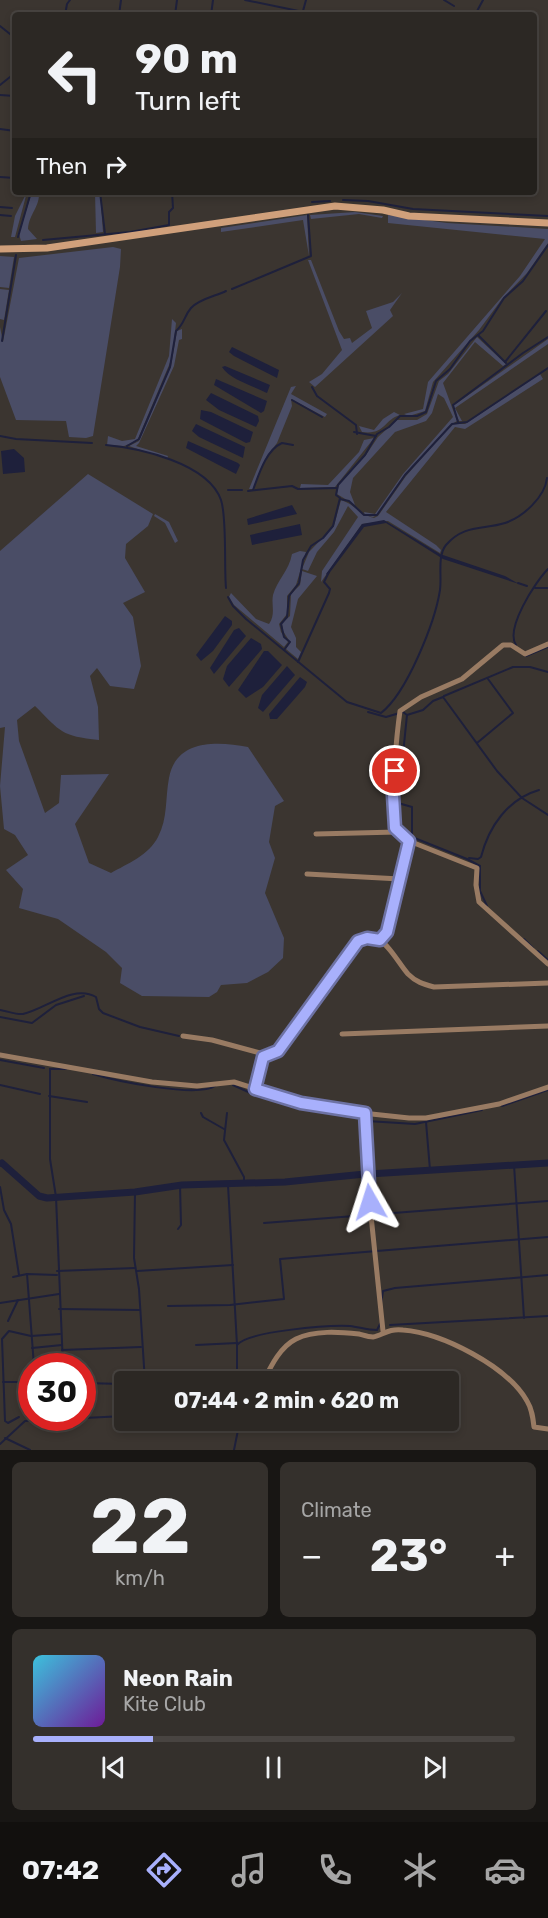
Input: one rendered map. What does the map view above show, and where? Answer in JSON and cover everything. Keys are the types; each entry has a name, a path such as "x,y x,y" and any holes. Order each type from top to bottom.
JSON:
{"street":[{"path":"0,249 47,248 335,207 383,210 409,216 548,224"},
{"path":"548,644 525,654 511,645 502,645 462,679 421,697 400,711 393,795 393,817 397,832 409,841 477,868 476,885 479,902 548,964"},
{"path":"316,834 397,832"},
{"path":"380,940 387,932 391,920 409,841"},
{"path":"307,874 400,879"},
{"path":"263,1057 278,1051 358,941 367,938 380,940 393,951 407,973 420,983 427,985 548,983"},
{"path":"342,1034 548,1026"},
{"path":"183,1036 255,1050 263,1057"},
{"path":"0,1055 152,1082 197,1086 234,1082 301,1103 365,1113 426,1118 499,1104 548,1086"},
{"path":"255,1089 263,1057"},
{"path":"365,1113 367,1177 383,1331"},
{"path":"270,1371 284,1347 310,1334 329,1333 372,1337 383,1331 417,1332 468,1351 495,1368 523,1395 531,1410 534,1427 548,1430"}],"shaded area":[{"path":"26,195 15,237 11,237 15,216"},
{"path":"31,195 39,195 28,229 37,239 21,241 19,234"},
{"path":"95,195 100,195 103,232 96,233"},
{"path":"355,212 383,216 382,218 359,214 311,219 310,215"},
{"path":"307,215 309,256 303,220 221,232 221,228"},
{"path":"388,215 447,223 548,229 548,243 527,273 502,299 479,330 433,382 425,411 409,416 404,414 423,409 428,382 520,276 545,239 388,223"},
{"path":"113,247 121,249 120,267 93,436 69,437 66,421 16,420 0,377 0,327 3,342 19,258"},
{"path":"0,256 14,257 9,288 0,287"},
{"path":"308,260 311,260 339,331 344,339 350,338 352,343 372,328 366,311 393,302 402,293 390,310 393,316 315,387 309,382 322,374 342,350"},
{"path":"0,289 9,290 4,320 0,319"},
{"path":"172,319 176,323 172,358 137,441 124,446 107,445 108,436 122,441 135,439 169,356"},
{"path":"182,329 182,339 179,340 174,366 139,443 136,446 168,456 167,459 129,446 139,441 171,366 177,331"},
{"path":"477,337 506,364 503,366 475,342 443,383 457,421 449,426 404,475 377,515 373,517 365,515 364,512 375,514 403,474 453,417 444,398 438,394 432,413 426,421 395,432 353,478 350,492 355,505 337,494 339,484 366,455 378,437 397,420 417,420 427,414 439,381 448,374"},
{"path":"548,339 548,344 455,408 462,421 459,421 453,406"},
{"path":"232,347 279,370 277,378 234,356 229,352"},
{"path":"225,366 270,385 267,393 231,376 222,367"},
{"path":"540,374 543,379 465,429 455,427 386,512 436,545 441,550 440,553 388,521 362,524 321,582 322,571 358,517 348,506 334,532 317,552 308,571 302,569 309,552 334,526 341,500 369,517 378,516 406,476 452,424 465,424"},
{"path":"216,379 267,401 264,411 261,413 214,385"},
{"path":"296,386 291,394 327,414 325,417 291,399 292,406 277,443 267,456 253,489 249,489 291,387"},
{"path":"211,393 258,416 259,421 256,427 219,410 206,400"},
{"path":"201,410 211,412 253,432 250,442 246,443 200,419"},
{"path":"394,412 400,415 394,417 380,429 370,432 362,432 359,426 374,430 383,419"},
{"path":"196,424 245,447 243,458 199,437 192,431"},
{"path":"374,438 335,487 300,488 301,484 328,485 359,452 364,440"},
{"path":"188,441 238,463 240,465 236,474 186,448"},
{"path":"14,449 24,458 25,472 3,474 1,451"},
{"path":"88,474 153,514 148,526 126,544 125,558 145,592 123,603 133,617 141,666 134,689 110,686 97,668 90,676 98,707 99,740 77,737 62,731 35,706 17,720 19,741 45,813 59,803 61,775 109,774 75,824 89,863 111,873 143,854 158,837 165,816 169,778 173,765 180,756 189,749 211,744 248,747 284,801 275,806 269,842 275,858 265,893 284,938 283,958 268,972 247,983 221,985 217,992 209,997 142,996 120,983 122,968 106,952 58,919 19,908 23,889 6,870 28,855 15,835 4,829 0,786 5,727 0,728 0,551"},
{"path":"292,505 297,514 248,525 247,519"},
{"path":"155,514 169,522 178,541 175,543 165,523 154,516"},
{"path":"384,520 440,554 505,576 519,584 443,559 386,523 364,527 328,575 326,574 362,524"},
{"path":"300,524 302,535 252,545 250,535"},
{"path":"300,551 306,552 296,585 287,596 287,614 279,624 288,642 284,647 234,605 229,597 231,593 256,619 269,624 275,590 292,554"},
{"path":"302,571 317,576 298,599 291,627 296,638 296,647 301,652 298,659 286,649 290,642 283,631 282,623 290,616 291,594 300,585"},
{"path":"225,616 232,621 232,625 213,651 201,661 196,655"},
{"path":"239,628 246,636 214,674 210,668 234,630"},
{"path":"251,638 261,644 262,649 229,687 223,679 227,666"},
{"path":"264,651 268,651 282,665 263,687 246,698 238,690"},
{"path":"287,666 295,675 263,712 258,708 262,695"},
{"path":"300,677 307,682 305,687 277,719 270,719 269,714"}],"waterway":[{"path":"66,12 70,0"},
{"path":"119,12 121,0"},
{"path":"175,12 177,0"},
{"path":"211,12 213,0"},
{"path":"245,0 303,12"},
{"path":"303,11 306,0"},
{"path":"444,0 454,6"},
{"path":"477,12 483,0"},
{"path":"0,26 12,36"},
{"path":"0,85 12,75"},
{"path":"0,95 12,96"},
{"path":"0,129 12,131"},
{"path":"0,177 12,178"},
{"path":"18,237 30,195"},
{"path":"100,195 105,234"},
{"path":"43,240 130,232 169,225 169,212 173,208 172,195"},
{"path":"343,200 368,201 413,209 548,216"},
{"path":"312,202 330,201"},
{"path":"0,207 12,208"},
{"path":"0,215 11,216"},
{"path":"232,289 311,256 308,215"},
{"path":"284,650 290,642 284,637 281,624 287,617 289,596 299,583 303,560 311,546 323,538 333,526 340,498 336,495 338,485 365,455 377,434 389,427 400,416 417,416 426,412 436,381 450,369 470,341 483,331 504,298 523,281 548,245"},
{"path":"2,341 16,255"},
{"path":"127,446 139,439 170,367 176,331 194,305 226,291"},
{"path":"505,362 546,311"},
{"path":"478,335 506,363"},
{"path":"458,422 453,405 548,337"},
{"path":"340,499 349,501 364,515 377,515 405,475 452,424 467,422 548,368"},
{"path":"312,387 317,396 356,425 357,434"},
{"path":"292,400 322,417"},
{"path":"354,432 376,436"},
{"path":"0,436 92,443"},
{"path":"253,490 264,463 276,446 282,443 293,445"},
{"path":"106,445 136,450 171,460 188,467 214,487 223,508 226,588"},
{"path":"228,597 233,606 246,619 347,702 381,713 391,703 410,674 426,638 437,604 441,560 446,545 453,538 467,531 505,523 519,516 538,499 547,478"},
{"path":"248,491 292,486 298,489 337,488"},
{"path":"228,490 242,490"},
{"path":"516,645 514,638 518,617 529,595 548,569"},
{"path":"298,662 329,593 330,589 324,582 329,572"},
{"path":"518,583 527,586"},
{"path":"535,588 548,588"},
{"path":"526,656 548,647"},
{"path":"444,696 513,667 530,667 548,672"},
{"path":"477,743 513,713 488,679"},
{"path":"368,712 386,717 403,712 407,715 423,710 433,701 443,697 497,771 522,798 548,815"},
{"path":"407,715 398,803 412,807 412,837 480,866 480,891 487,906"},
{"path":"469,858 481,857 489,835 501,815 509,807 528,794 539,790"},
{"path":"524,939 533,948"},
{"path":"538,951 548,960"},
{"path":"0,1010 23,1014 69,995 87,994 96,997 99,1009 103,1013 140,1027 179,1036"},
{"path":"0,1017 32,1023 56,1005 84,996"},
{"path":"0,1060 44,1068"},
{"path":"50,1069 66,1069"},
{"path":"50,1069 50,1159 56,1197 62,1353"},
{"path":"93,1074 119,1081 175,1089 206,1089 215,1086"},
{"path":"0,1085 40,1094"},
{"path":"233,1085 259,1097 362,1119"},
{"path":"502,1106 548,1090"},
{"path":"49,1096 87,1102"},
{"path":"367,1121 415,1124 482,1110"},
{"path":"201,1113 203,1117 224,1129"},
{"path":"227,1113 224,1140 244,1177 244,1184"},
{"path":"426,1122 430,1170"},
{"path":"2,1163 39,1196 47,1198 135,1192 182,1185 285,1182 365,1174"},
{"path":"369,1174 548,1163"},
{"path":"514,1165 524,1318"},
{"path":"178,1229 181,1225 180,1185"},
{"path":"228,1185 237,1345"},
{"path":"0,1187 4,1210 11,1224 19,1275"},
{"path":"135,1192 134,1258 139,1289 144,1371"},
{"path":"264,1223 548,1201"},
{"path":"168,1306 230,1305 284,1299 280,1259 548,1237"},
{"path":"137,1271 233,1265"},
{"path":"57,1271 135,1268"},
{"path":"27,1274 33,1353"},
{"path":"13,1277 27,1274 57,1275"},
{"path":"381,1304 383,1291 395,1288 548,1275"},
{"path":"0,1303 59,1294"},
{"path":"8,1321 18,1300"},
{"path":"59,1309 140,1310"},
{"path":"390,1325 548,1316"},
{"path":"237,1371 237,1345 256,1336 325,1327 350,1326 377,1330 380,1324"},
{"path":"18,1418 8,1423 5,1421 2,1339 9,1331 31,1336 60,1334"},
{"path":"196,1345 237,1343"},
{"path":"32,1348 62,1345"},
{"path":"62,1350 141,1347"},
{"path":"3,1382 18,1382"},
{"path":"96,1383 114,1384"},
{"path":"0,1444 25,1421 114,1417"},
{"path":"234,1450 238,1431"},
{"path":"5,1438 30,1450"}],"route":[{"path":"370,1202 365,1113 334,1110 301,1103 255,1089 263,1057 271,1056 278,1051 310,1004 345,962 351,949 358,941 367,938 380,940 387,932 409,841 399,835 395,828 393,817 395,771"}]}
